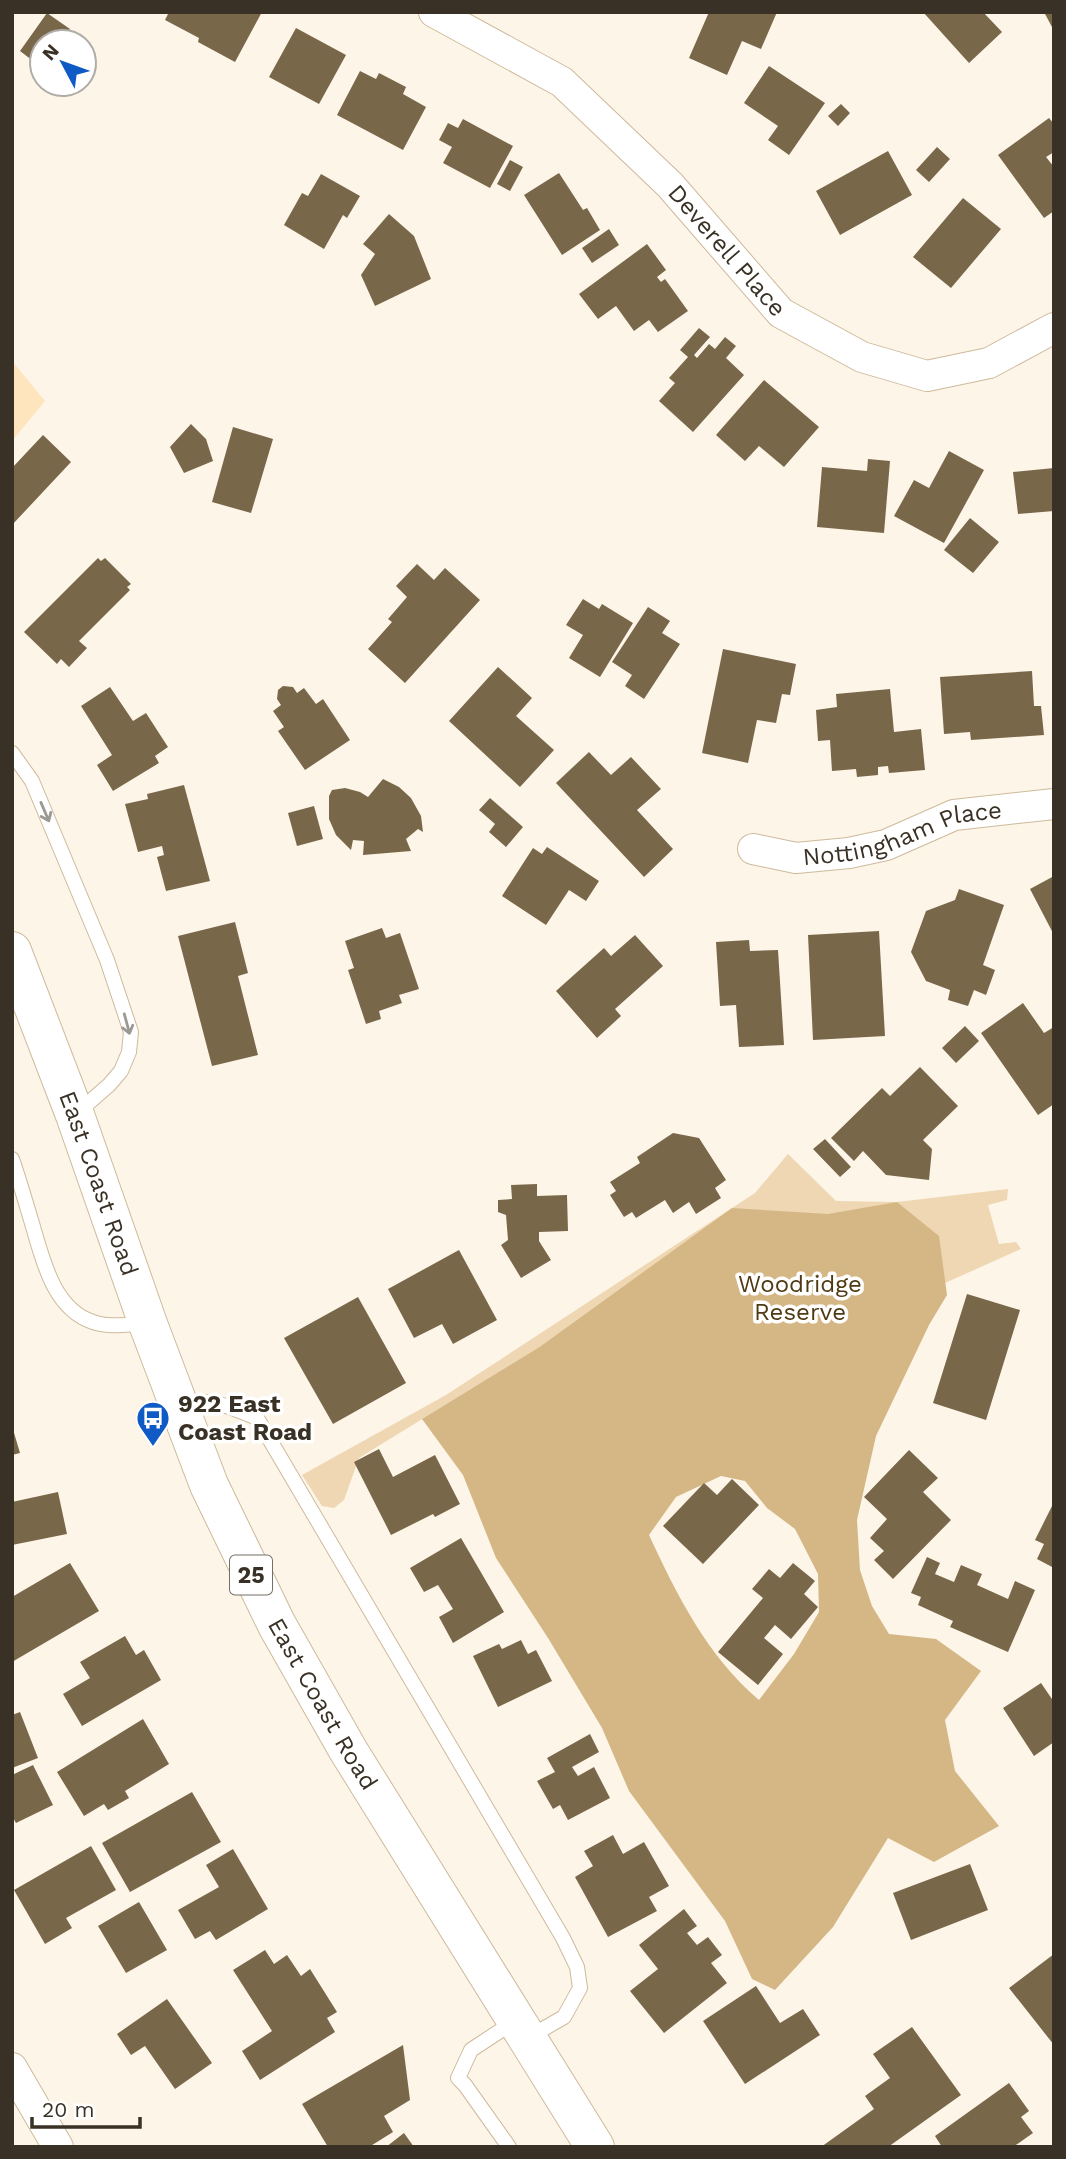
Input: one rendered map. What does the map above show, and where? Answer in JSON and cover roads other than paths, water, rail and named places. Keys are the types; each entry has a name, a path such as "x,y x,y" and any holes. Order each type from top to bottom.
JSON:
{"main road":[{"name":"East Coast Road","path":"12,951 75,1115 176,1402 228,1527 298,1664 348,1750 595,2147"}],"street":[{"name":"Deverell Place","path":"434,12 562,82 670,185 781,313 862,357 927,376 989,363 1054,328"},
{"name":"Nottingham Place","path":"753,849 796,858 849,853 886,845 954,815 1054,804"},
{"path":"12,2068 58,2147"}],"lane":[{"path":"12,753 32,782 107,960 131,1032 129,1052 121,1071 110,1085 75,1115"},
{"path":"12,1159 48,1275 68,1306 92,1322 106,1325 148,1324"},
{"path":"176,1402 200,1400 223,1403 257,1418 563,1938 577,1967 580,1988 564,2017 522,2029 471,2049 458,2078 509,2147"}],"place":[{"name":"922 East Coast Road","path":"153,1448"}],"park label":[{"name":"Woodridge Reserve","path":"800,1298"}]}
